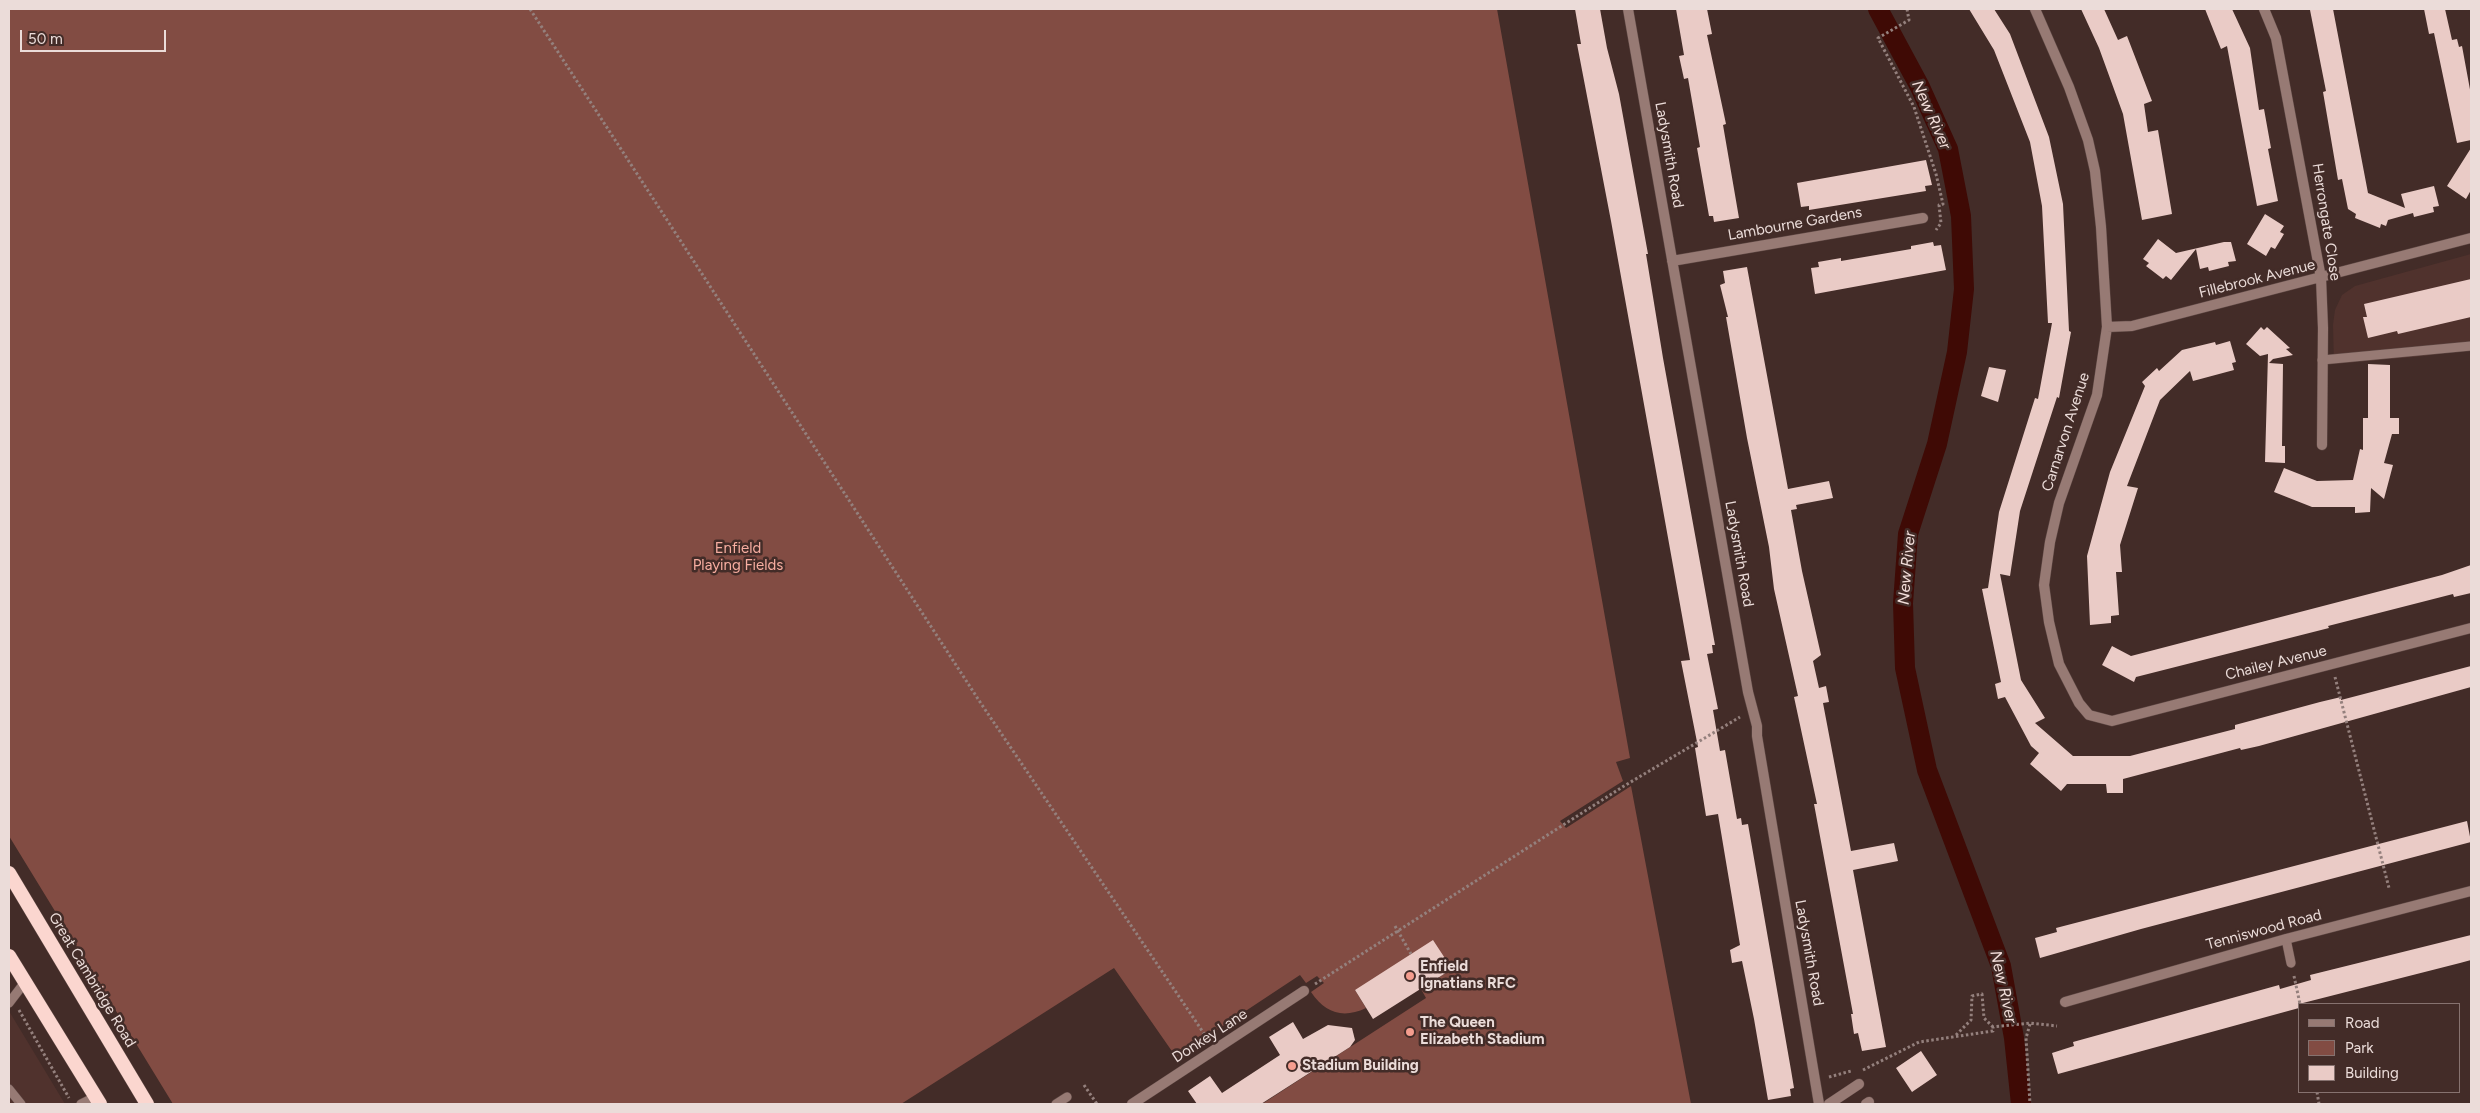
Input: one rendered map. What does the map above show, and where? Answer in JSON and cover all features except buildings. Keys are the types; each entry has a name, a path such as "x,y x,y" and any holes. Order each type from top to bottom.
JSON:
{"highway":[{"name":"Great Cambridge Road","path":"9,873 146,1104"},
{"path":"9,956 97,1100"}],"street":[{"name":"Ladysmith Road","path":"1628,9 1748,692 1757,726 1758,746 1819,1104"},
{"name":"Carnarvon Avenue","path":"2035,9 2069,87 2088,140 2095,171 2101,227 2107,327 2096,395 2060,503 2050,542 2044,585 2049,622 2059,664 2079,703 2089,715"},
{"name":"Herrongate Close","path":"2264,9 2276,38 2321,278 2324,328 2322,445"},
{"name":"Lambourne Gardens","path":"1672,261 1923,218"},
{"name":"Fillebrook Avenue","path":"2107,327 2132,326 2471,238"},
{"name":"Chailey Avenue","path":"2089,715 2112,721 2471,628"},
{"name":"Tenniswood Road","path":"2065,1002 2286,939 2471,891"},
{"name":"Donkey Lane","path":"1132,1104 1215,1052 1304,991"},
{"path":"1829,1104 1859,1084"}],"lane":[{"path":"2322,360 2471,346"},
{"path":"2286,939 2291,963"},
{"path":"11,1001 25,982"},
{"path":"9,1089 21,1104"},
{"path":"1056,1104 1067,1097"},
{"path":"81,1104 97,1100"}],"path":[{"path":"530,9 980,702 1215,1052"},
{"path":"1907,9 1909,20 1878,38 1914,107 1936,174 1943,204 1939,205 1941,223 1936,230"},
{"path":"2332,664 2389,888"},
{"path":"1304,991 1624,786 1736,718 1743,717"},
{"path":"1395,926 1411,954"},
{"path":"2291,963 2300,1003"},
{"path":"1956,1035 1971,1020 1972,996 1978,994 1982,994 1984,1018 1995,1027"},
{"path":"11,1001 73,1104"},
{"path":"1832,1076 1846,1071 1865,1070 1919,1042 1992,1031 1995,1027 2029,1023 2057,1026"},
{"path":"2029,1023 2026,1038 2030,1104"},
{"path":"1084,1085 1097,1104"}],"shaded area":[{"path":"2471,254 2471,349 2425,356 2334,364 2333,325 2335,310 2342,295 2355,286"},
{"path":"9,1011 65,1104 9,1104"}],"green space":[{"name":"Enfield Playing Fields","path":"9,9 1497,9 1630,758 1616,762 1623,781 1560,821 1566,828 1631,786 1691,1104 1262,1104 1426,998 1421,989 1452,969 1355,990 1366,1008 1350,1013 1335,1012 1322,1005 1311,992 1324,983 1317,976 1306,983 1300,975 1176,1057 1114,968 901,1104 173,1104 9,836"}],"waterway":[{"name":"New River","path":"1878,9 1920,87 1948,149 1961,216 1964,289 1957,352 1937,444 1908,534 1903,603 1905,668 1927,770 2001,966 2014,1038 2021,1104"}],"place":[{"name":"Enfield Ignatians RFC","path":"1410,976"},
{"name":"The Queen Elizabeth Stadium","path":"1410,1032"},
{"name":"Stadium Building","path":"1292,1066"}]}
